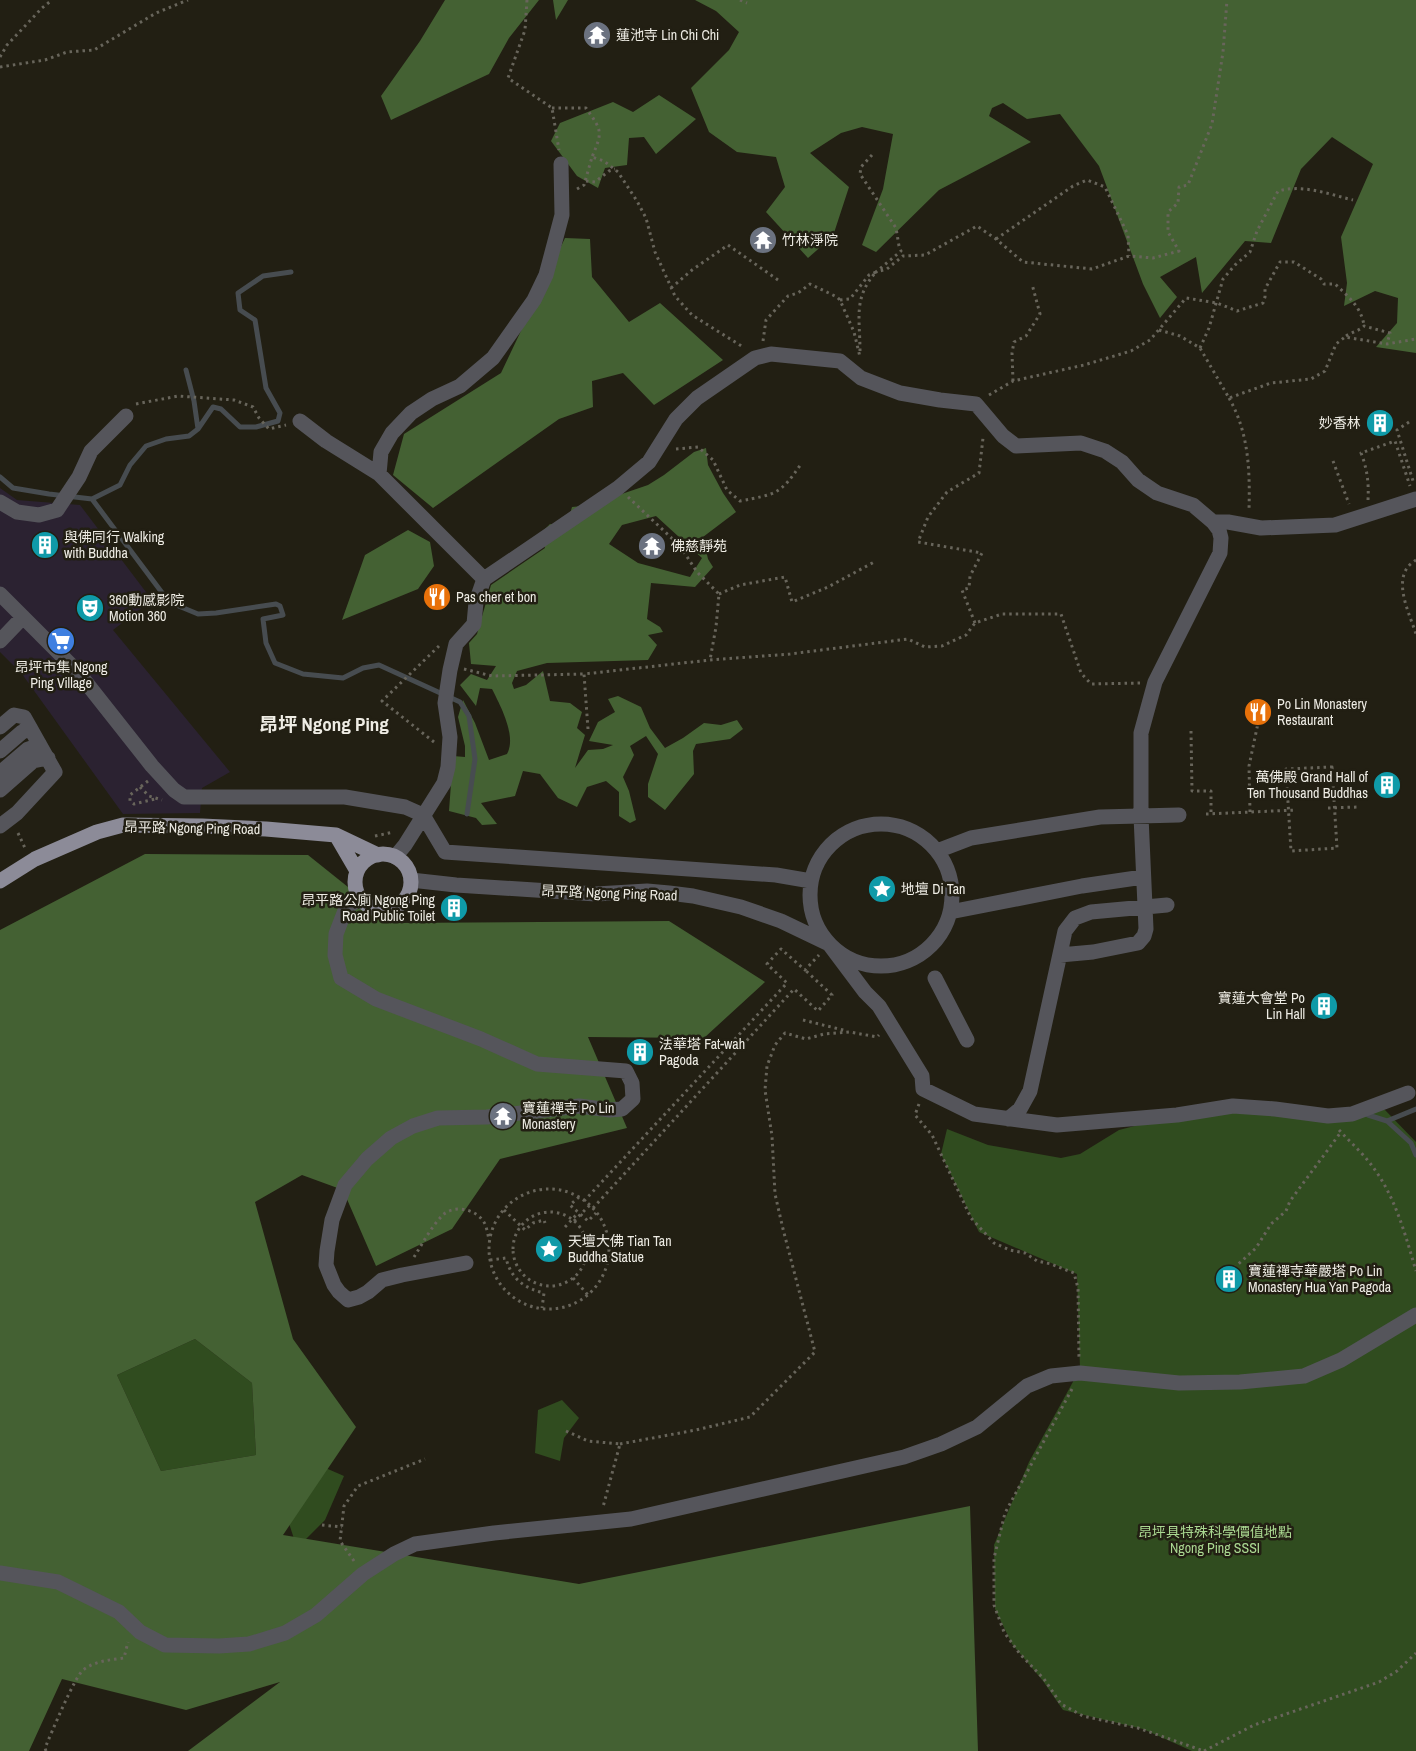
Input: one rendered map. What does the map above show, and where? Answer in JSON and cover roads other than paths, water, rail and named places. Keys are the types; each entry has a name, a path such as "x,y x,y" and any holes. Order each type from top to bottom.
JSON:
{"main road":[{"name":"昂平路 Ngong Ping Road","path":"0,881 35,859 97,832 123,825 238,828 336,836 378,855"},
{"path":"336,836 358,871"},
{"path":"386,854 395,857 406,866 411,880 409,894 400,905 393,909 378,910 371,908 360,898 355,885 358,871 366,860 378,855 386,854"}],"street":[{"path":"379,474 381,452 392,433 411,413 432,399 460,386 493,358 534,300 546,275 562,215 561,164"},
{"path":"395,857 444,783 450,737 445,703 448,684 456,644 474,624 476,602 484,579 618,488 649,462 676,419 697,398 760,357 771,354 840,361 861,378 900,393 976,404 1003,436 1016,446 1081,443 1106,451 1122,462 1138,480 1157,493 1193,505 1213,522 1219,530 1221,538 1220,553 1155,682 1141,733 1141,816 1146,929 1144,936 1138,943 1093,952 1060,955"},
{"path":"0,502 16,512 39,515 57,510 79,477 91,451 126,416"},
{"path":"300,421 326,442 379,474 484,579"},
{"path":"1213,522 1261,528 1335,525 1415,496"},
{"path":"0,594 78,671 158,773 174,790 184,797 345,797 406,807 423,815 445,852 776,875 811,881"},
{"path":"0,641 23,617"},
{"path":"0,727 14,715 24,717 55,772 16,813 0,826"},
{"path":"0,751 22,732 31,729"},
{"path":"0,772 28,749 40,745"},
{"path":"0,790 33,761 48,758"},
{"path":"937,851 971,838 1100,817 1180,815"},
{"path":"829,944 846,957 867,964 888,966 909,960 928,948 942,932 950,912 952,891 947,870 937,851 922,837 904,828 884,824 864,826 845,834 830,846 818,862 811,881 810,904 816,926 829,944 865,992 879,1006 922,1076 923,1089 974,1114 1057,1125 1177,1115 1232,1106 1276,1109 1328,1116 1352,1114 1408,1093"},
{"path":"950,912 1082,886 1143,877"},
{"name":"昂平路 Ngong Ping Road","path":"411,880 548,892 596,894 647,891 693,896 741,907 781,921 829,944"},
{"path":"360,898 346,908 336,934 335,955 341,978 376,999 481,1038 537,1064 626,1071 632,1083 633,1099 622,1109 610,1110 579,1106 487,1118 438,1118 413,1126 392,1138 373,1154 344,1185 332,1220 326,1265 334,1285 348,1300 358,1298 382,1280 466,1263"},
{"path":"1008,1120 1020,1109 1030,1091 1066,931 1075,918 1091,912 1167,905"},
{"path":"935,978 967,1040"},
{"path":"0,1573 58,1582 119,1612 140,1632 165,1645 219,1646 249,1644 285,1633 316,1614 363,1574 394,1554 415,1544 494,1533 631,1519 904,1457 941,1444 977,1426 1027,1386 1051,1376 1080,1373 1179,1383 1240,1382 1304,1376 1341,1360 1416,1315"}],"waterway":[{"path":"92,499 120,485 130,465 146,446 166,439 189,436 198,429 213,407 221,409 240,427 256,427 278,421 280,413 266,388 255,320 240,310 238,293 263,276 291,272"},
{"path":"186,370 194,401 198,429"},
{"path":"0,477 13,488 92,499 169,602 198,614 276,604 280,606 283,615 263,619 266,643 275,663 303,674 343,678 363,668 379,665 460,702 469,716 475,759 467,814"},
{"path":"1387,1121 1416,1109"},
{"path":"1368,1115 1387,1121 1411,1143 1416,1155"}],"place":[{"name":"蓮池寺 Lin Chi Chi","path":"597,35"},
{"name":"竹林淨院","path":"763,240"},
{"name":"妙香林","path":"1380,423"},
{"name":"與佛同行 Walking with Buddha","path":"45,545"},
{"name":"佛慈靜苑","path":"652,546"},
{"name":"Pas cher et bon","path":"437,597"},
{"name":"360動感影院 Motion 360","path":"90,608"},
{"name":"昂坪市集 Ngong Ping Village","path":"61,641"},
{"name":"Po Lin Monastery Restaurant","path":"1258,712"},
{"name":"萬佛殿 Grand Hall of Ten Thousand Buddhas","path":"1387,785"},
{"name":"地壇 Di Tan","path":"882,889"},
{"name":"昂平路公廁 Ngong Ping Road Public Toilet","path":"454,908"},
{"name":"寶蓮大會堂 Po Lin Hall","path":"1324,1006"},
{"name":"法華塔 Fat-wah Pagoda","path":"640,1052"},
{"name":"寶蓮禪寺 Po Lin Monastery","path":"503,1116"},
{"name":"天壇大佛 Tian Tan Buddha Statue","path":"549,1249"},
{"name":"寶蓮禪寺華嚴塔 Po Lin Monastery Hua Yan Pagoda","path":"1229,1279"}],"district":[{"name":"昂坪 Ngong Ping","path":"324,724"}],"park label":[{"name":"昂坪具特殊科學價值地點 Ngong Ping SSSI","path":"1215,1540"}]}
